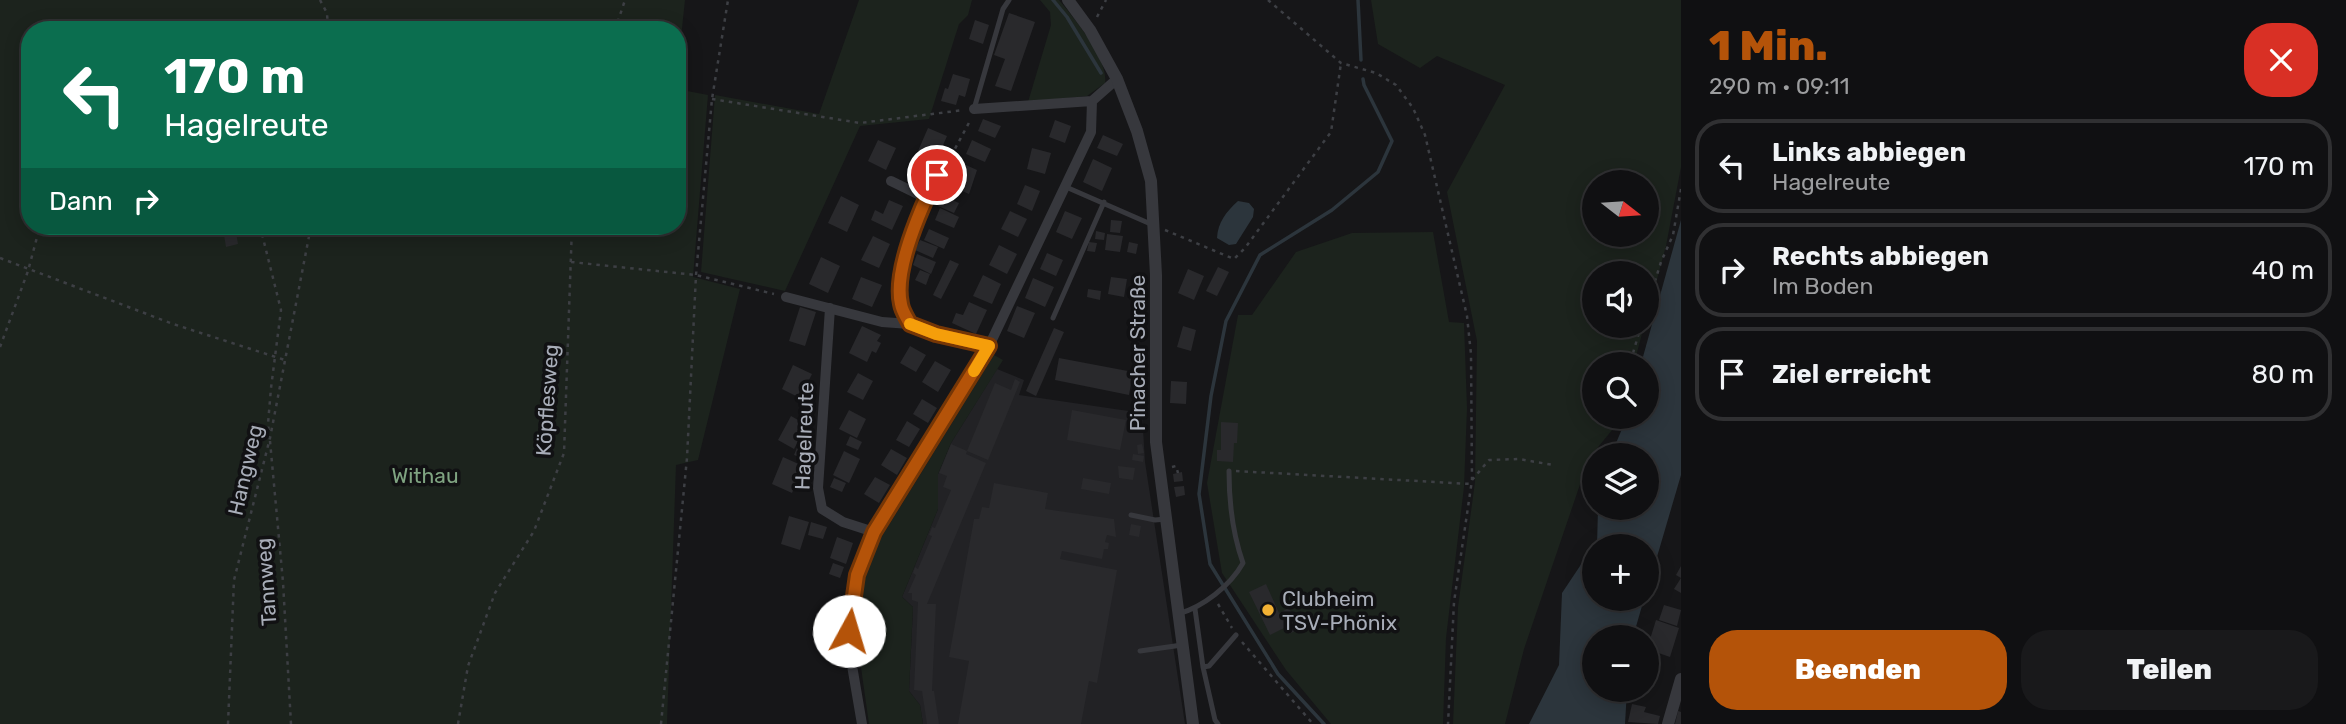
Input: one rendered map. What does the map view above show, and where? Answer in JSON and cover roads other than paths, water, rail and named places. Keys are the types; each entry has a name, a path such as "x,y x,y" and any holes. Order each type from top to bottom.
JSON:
{"street":[{"name":"Pinacher Straße","path":"1068,0 1090,30 1117,79 1145,156 1151,181 1155,225 1157,442 1193,724"},
{"path":"974,108 1091,100 1117,79"},
{"path":"862,724 849,648 850,614 857,575 874,532 989,346 1091,132 1091,100"},
{"path":"891,181 926,198 901,269 901,304 910,324"},
{"path":"786,297 882,322 910,324 936,334 989,346"},
{"name":"Hagelreute","path":"830,308 818,488 822,509 843,522 874,532"},
{"path":"1668,724 1677,683"}],"lane":[{"path":"974,108 1003,9 1009,0"},
{"path":"926,198 937,175"},
{"path":"1066,187 1155,225"},
{"path":"1053,318 1104,202"},
{"path":"1177,615 1195,609 1218,591 1235,577 1243,563 1232,523 1229,471"},
{"path":"1131,515 1155,520 1166,519"},
{"path":"1224,524 1232,523"},
{"path":"1195,609 1214,720 1219,724"},
{"path":"1203,667 1209,666 1236,635"},
{"path":"1140,651 1182,645"}],"waterway":[{"path":"1053,0 1067,17 1101,73"},
{"path":"1358,0 1361,60"},
{"path":"1324,724 1278,674 1210,564 1199,494 1211,396 1226,321 1260,255 1332,210 1378,172 1392,141 1363,79"}],"place":[{"name":"Clubheim TSV-Phönix","path":"1268,610"}],"park label":[{"name":"Withau","path":"425,475"}]}
